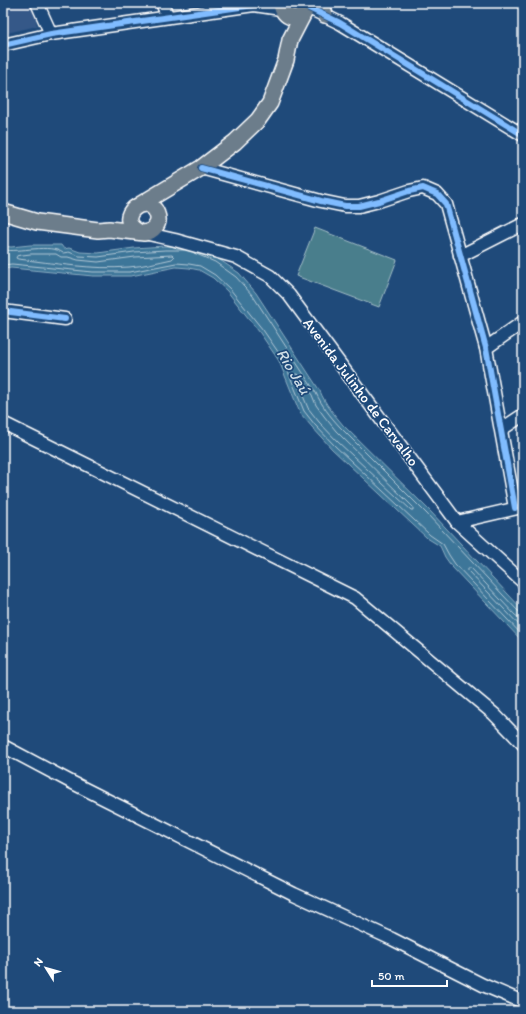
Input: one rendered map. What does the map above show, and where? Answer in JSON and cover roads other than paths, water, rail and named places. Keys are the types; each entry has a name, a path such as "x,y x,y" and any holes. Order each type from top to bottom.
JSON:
{"main road":[{"path":"283,9 292,17 297,17 301,15 306,7"},
{"path":"103,229 201,168 235,142 258,120 270,103 286,60 290,40 306,7"},
{"path":"283,9 290,40"},
{"path":"158,215 151,206 146,204 136,208 129,218 129,222 135,230 141,233 153,230 156,227 158,215 172,185"},
{"name":"Avenida Julinho de Carvalho","path":"3,212 36,222 141,233"}],"street":[{"path":"37,3 51,34"},
{"path":"162,3 168,17"},
{"path":"3,45 51,34 251,4 283,9"},
{"path":"306,7 323,9 340,23 523,135"},
{"path":"201,168 321,201 345,206 359,206 423,188 437,194 446,204 486,348 519,507 457,522"},
{"path":"158,215 175,240"},
{"path":"460,256 523,224"},
{"name":"Avenida Julinho de Carvalho","path":"141,233 175,240 236,257 270,276 289,295 457,522 523,582"},
{"path":"3,311 65,319"},
{"path":"486,348 523,322"},
{"path":"502,429 523,415"},
{"path":"3,423 355,598 494,714 523,744"},
{"path":"3,746 71,782 294,894 483,985 523,1002"}],"water":[{"name":"Rio Jaú","path":"30,245 61,245 64,249 69,248 80,252 98,253 134,248 189,246 217,258 239,273 256,293 320,391 327,405 343,425 430,511 523,610 523,642 452,567 440,546 427,538 332,449 300,413 279,361 260,333 227,291 213,278 199,270 176,267 131,276 93,276 11,268 3,269 3,246 11,247"}]}
